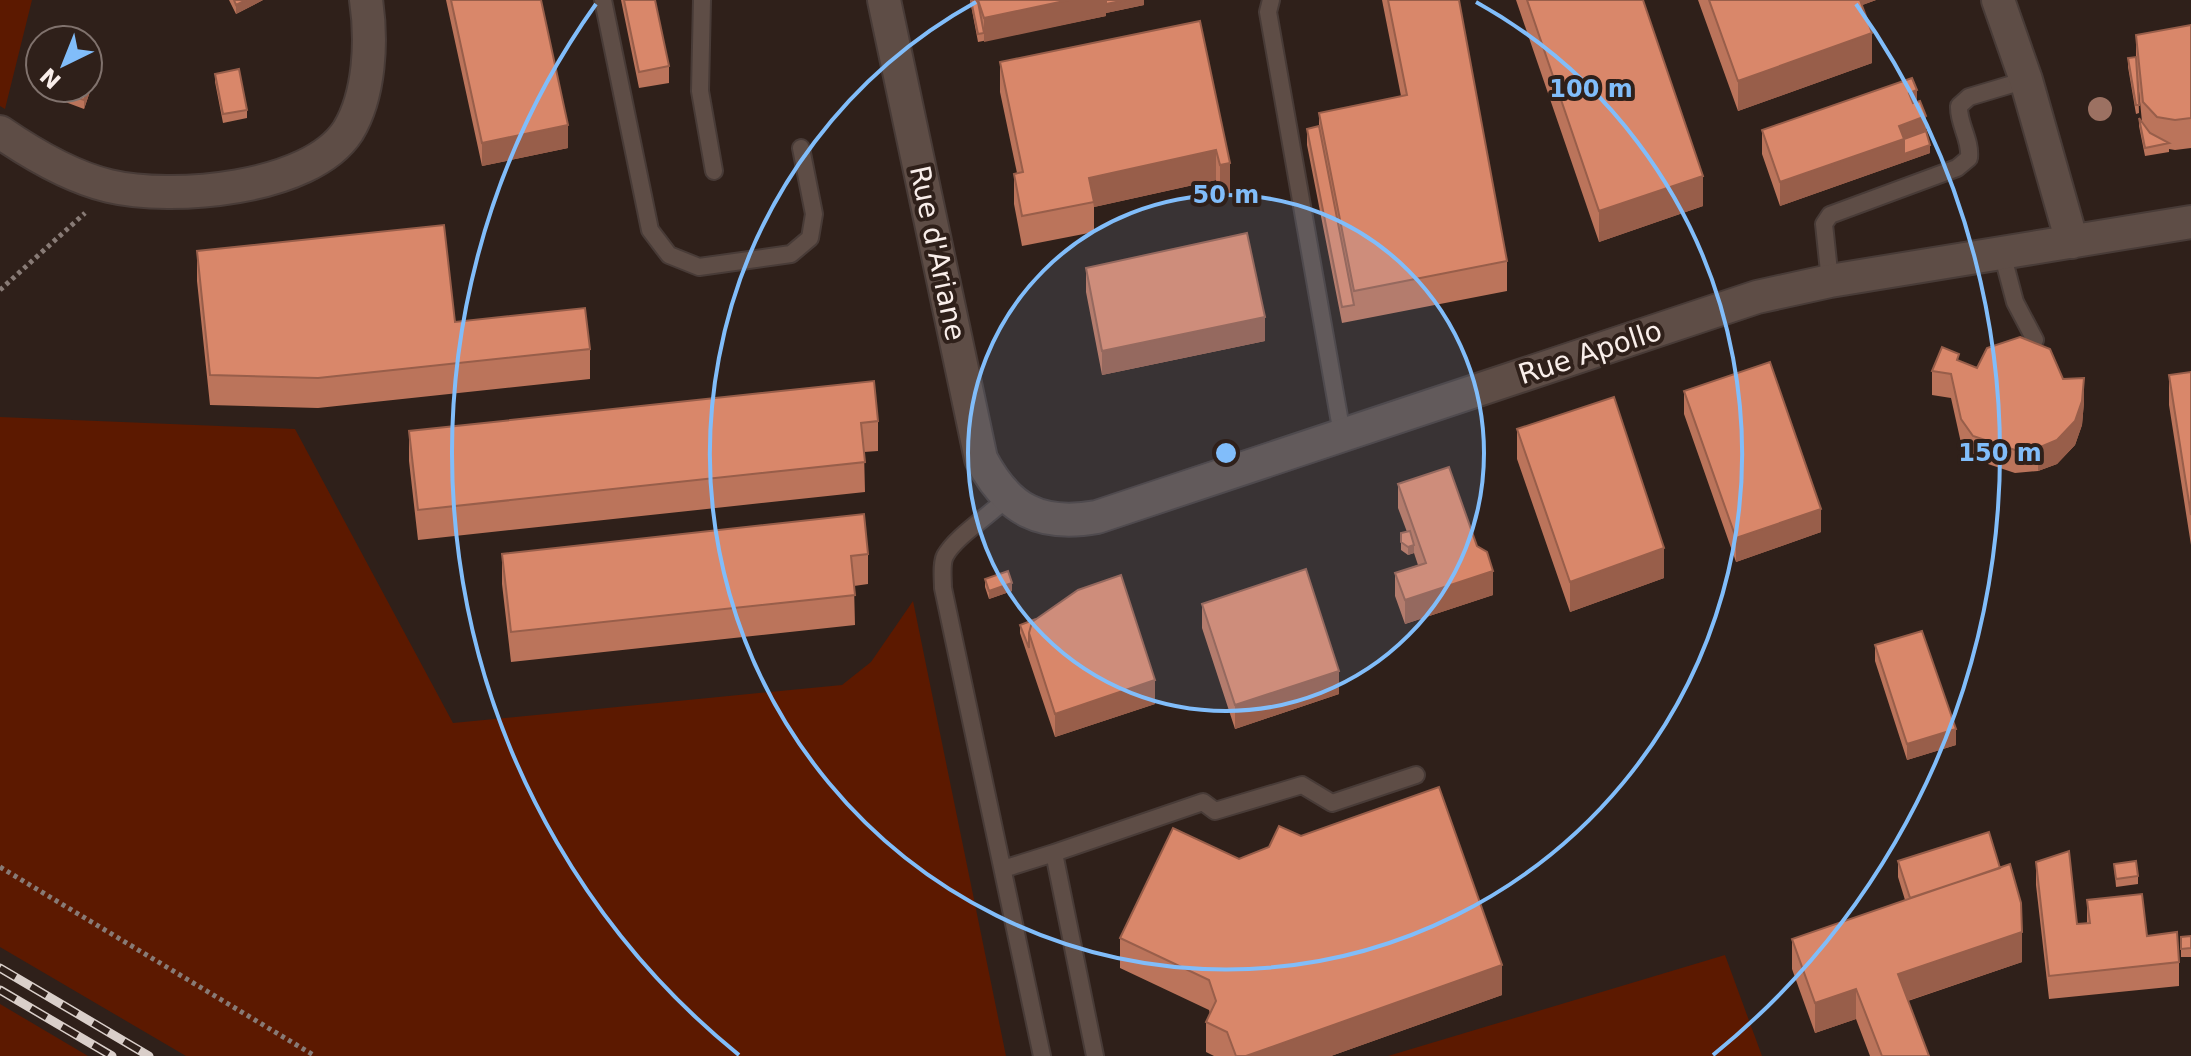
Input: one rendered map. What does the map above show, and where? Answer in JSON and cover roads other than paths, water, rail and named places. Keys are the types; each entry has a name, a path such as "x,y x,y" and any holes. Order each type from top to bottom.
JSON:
{"street":[{"path":"0,132 59,166 107,186 180,193 223,188 304,166 326,153 347,132 364,88 369,44 366,0"},
{"name":"Rue d'Ariane","path":"884,0 981,459 1007,498"},
{"path":"1998,0 2026,80 2072,242"},
{"name":"Rue Apollo","path":"1007,498 1039,517 1068,522 1097,517 1757,297 1830,281 2191,222"}],"lane":[{"path":"603,0 650,230 669,255 699,267 791,254 810,238 814,214 801,148"},
{"path":"702,0 700,91 714,171"},
{"path":"1271,0 1268,12 1342,434"},
{"path":"1830,281 1824,224 1830,215 1957,168 1969,158 1970,147 1958,115 1959,106 1969,97 2026,80"},
{"path":"2002,253 2015,302 2035,340"},
{"path":"1007,498 982,523 959,538 943,558 943,588 1042,1056"},
{"path":"1003,869 1203,802 1215,811 1302,785 1332,803 1416,775"},
{"path":"1054,853 1095,1056"}],"railway":[{"path":"0,968 149,1056"},
{"path":"0,990 112,1056"}]}
